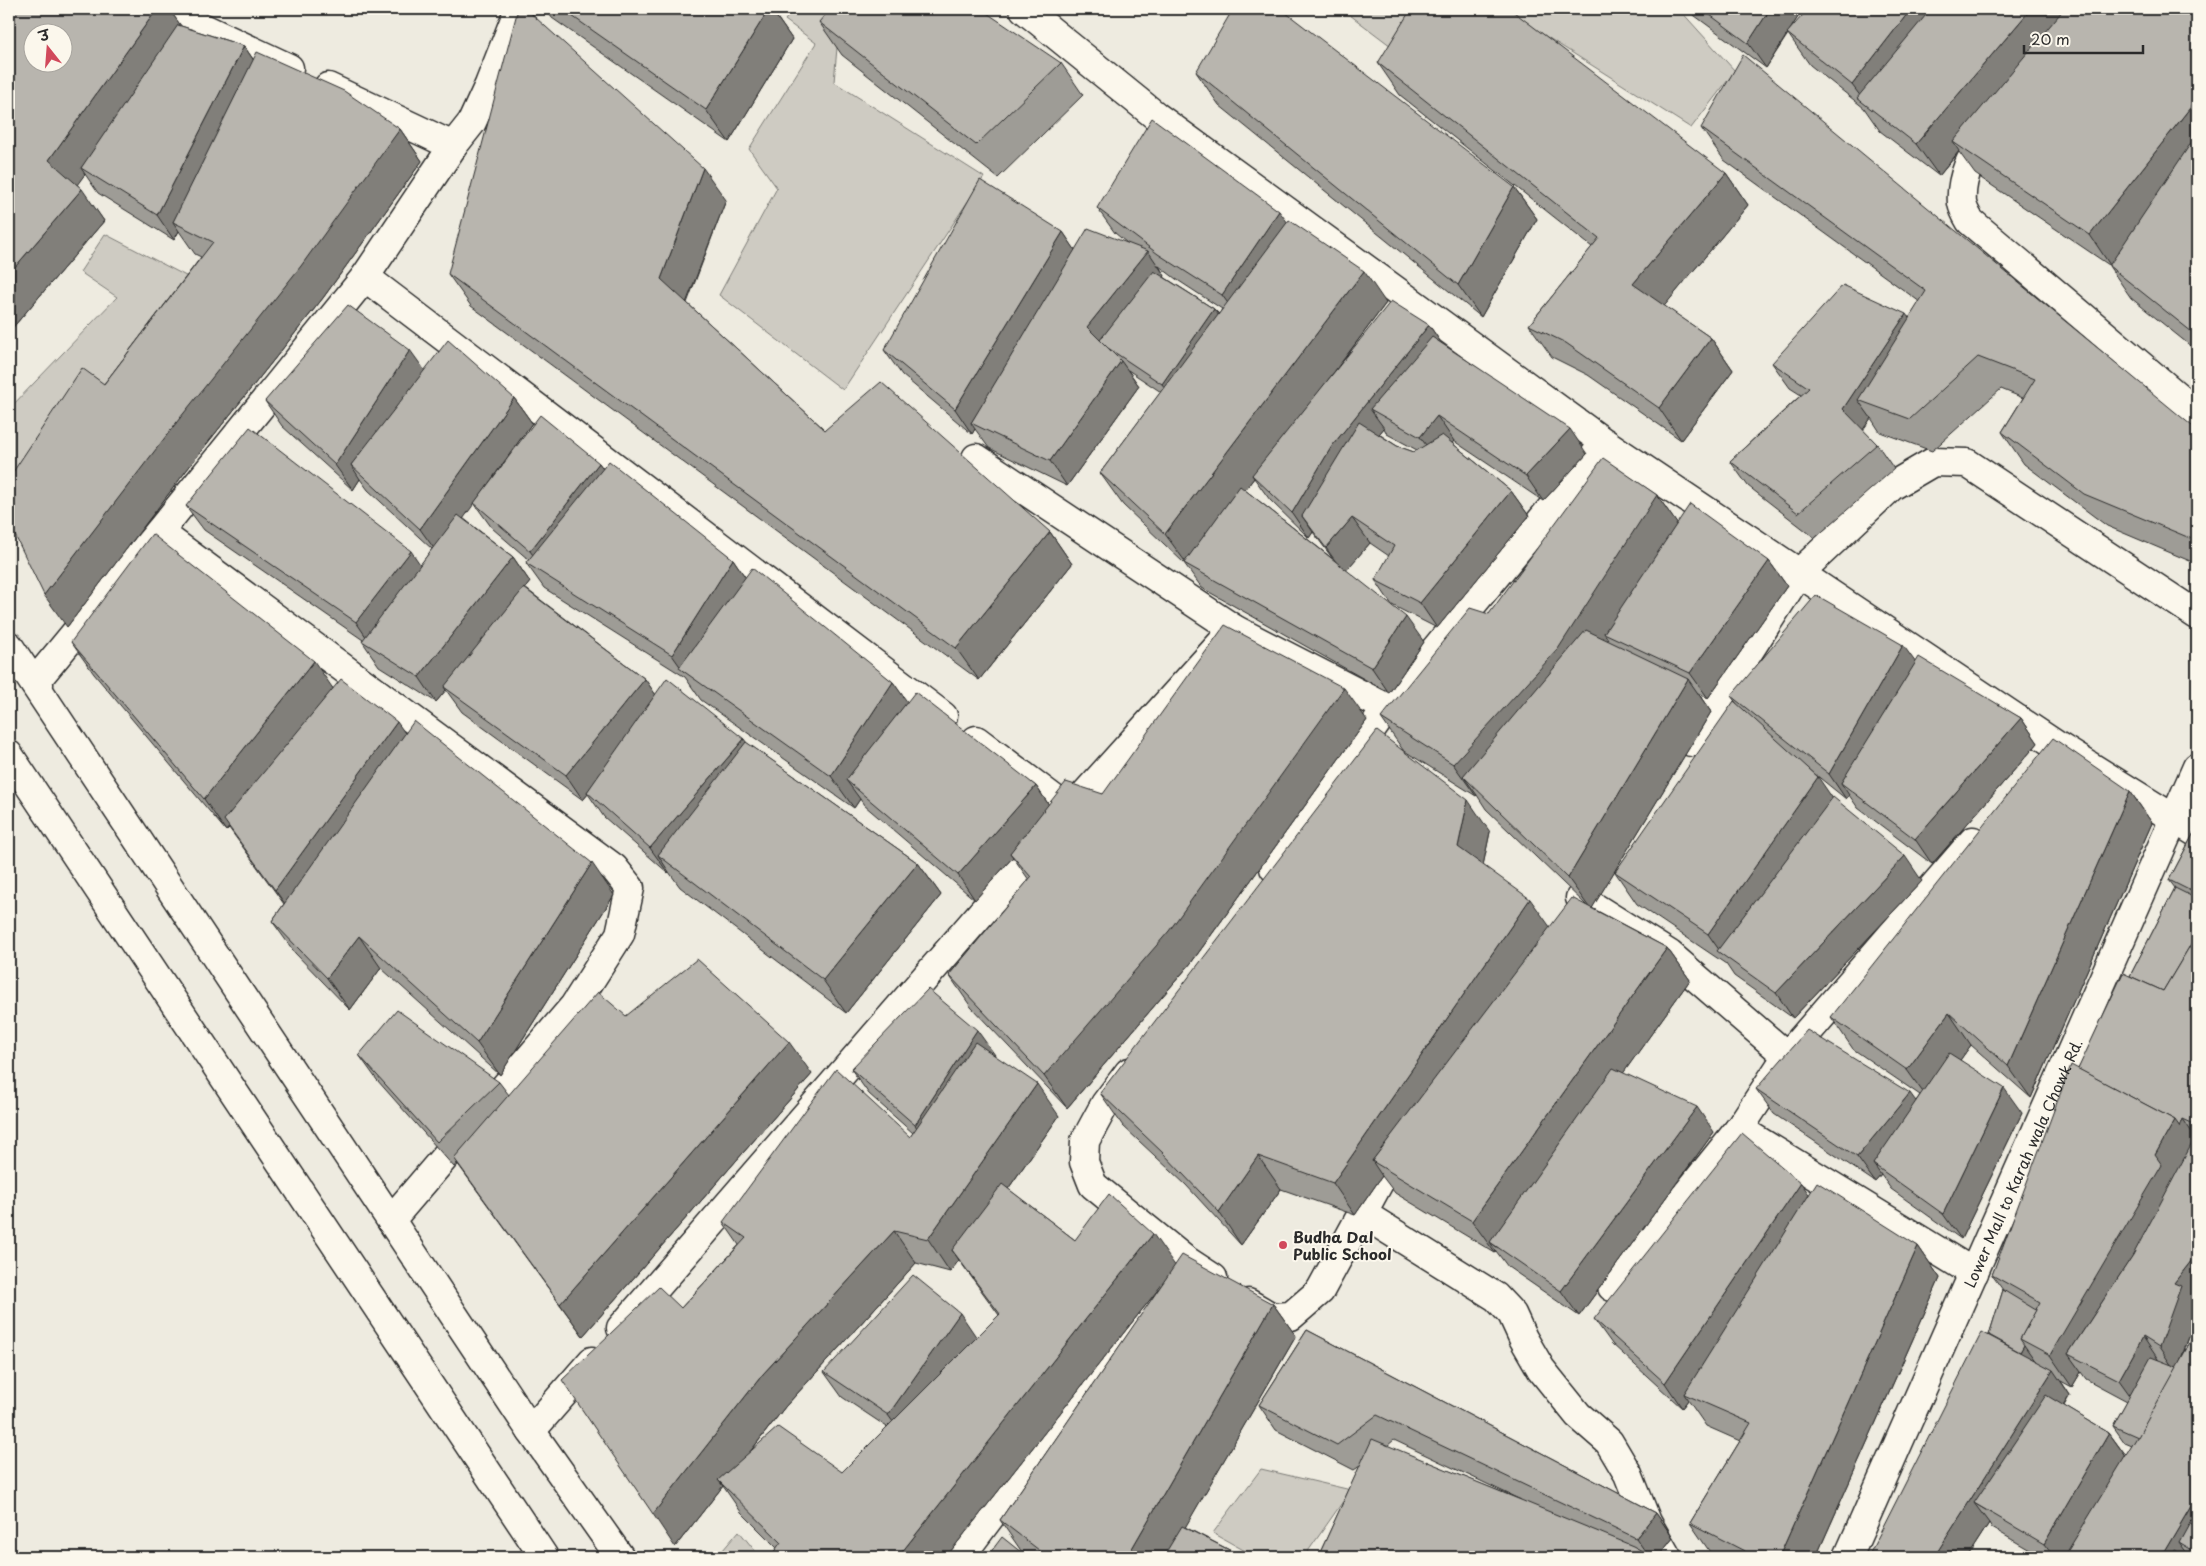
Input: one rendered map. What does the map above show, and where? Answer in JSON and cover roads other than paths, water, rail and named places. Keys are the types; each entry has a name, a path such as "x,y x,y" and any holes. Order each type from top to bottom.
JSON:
{"street":[{"path":"163,9 453,146"},
{"path":"36,684 365,277 453,146 472,122 519,9"},
{"path":"1024,9 1156,116 1605,443 2056,745 2186,826"},
{"path":"2007,114 1980,142 1963,182 1962,205 1970,221 2197,413"},
{"path":"365,277 1070,812"},
{"path":"1262,885 1387,708 1605,443"},
{"path":"976,458 1234,629 1387,708"},
{"path":"1679,760 1799,573 1892,486 1933,462 1967,463 2197,615"},
{"path":"159,532 614,868 630,888 620,934 574,1006 391,1220"},
{"path":"531,1432 1070,812 1234,629"},
{"path":"9,646 531,1432 620,1557"},
{"path":"2036,767 2056,745"},
{"path":"9,756 544,1557"},
{"name":"Lower Mall to Karah wala Chowk Rd.","path":"1848,1557 1974,1273 2186,826 2197,767"},
{"path":"1612,1287 1739,1129 1787,1056 1992,819"},
{"path":"1597,877 1572,907 1669,954 1787,1056"},
{"path":"1143,1054 1105,1104 1085,1141 1084,1162 1094,1185 1184,1259 1272,1317 1291,1316 1320,1291 1414,1122"},
{"path":"1739,1129 1974,1273"},
{"path":"1363,1214 1496,1297 1512,1314 1540,1369 1578,1416 1609,1442 1628,1474 1647,1522 1667,1557"},
{"path":"960,1557 1184,1259"}],"place":[{"name":"Budha Dal Public School","path":"1283,1245"}]}
